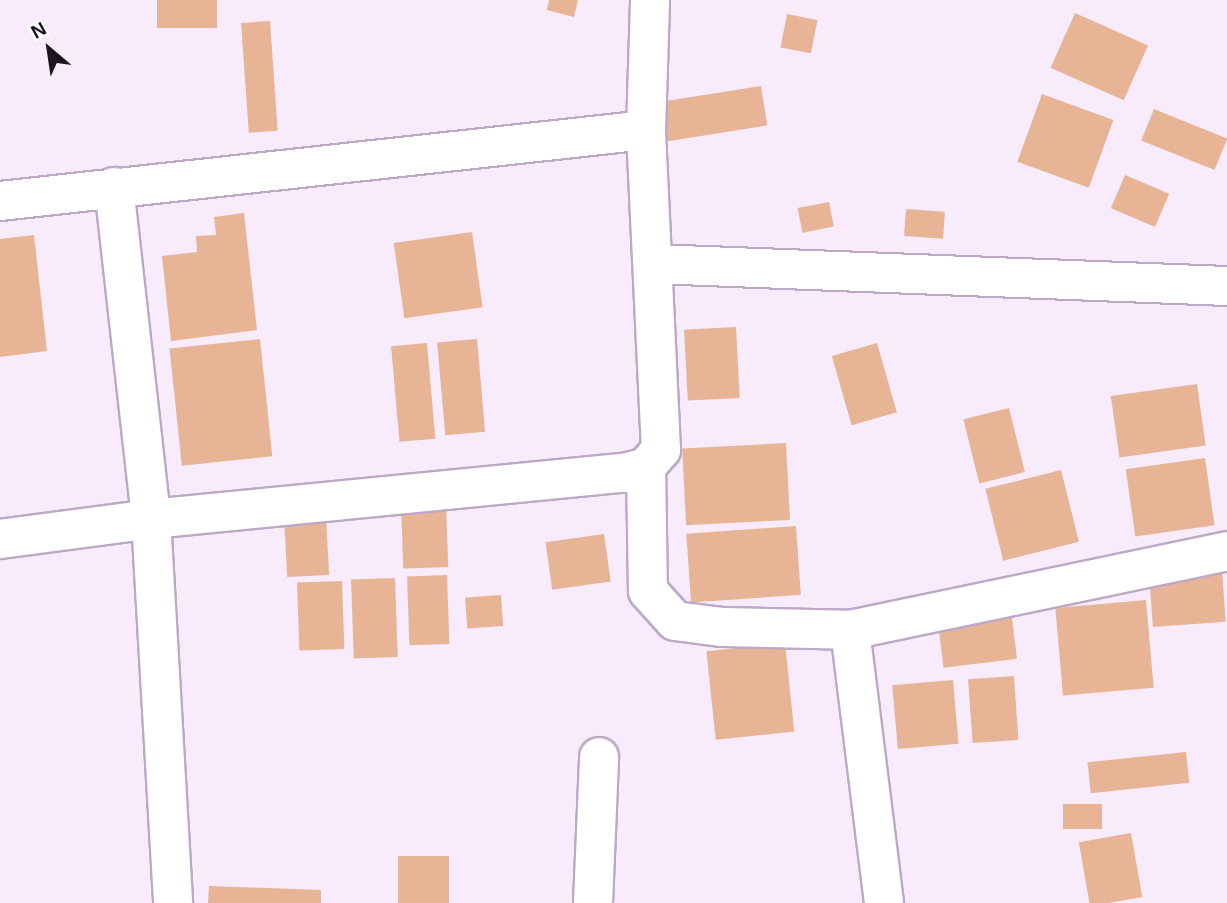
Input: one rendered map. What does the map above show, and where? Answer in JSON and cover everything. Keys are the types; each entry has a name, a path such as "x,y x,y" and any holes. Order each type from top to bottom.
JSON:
{"street":[{"path":"0,539 150,519 624,473 646,467 661,450 646,130 650,0"},
{"path":"0,201 646,130"},
{"path":"114,187 150,519 173,903"},
{"path":"654,264 1227,286"},
{"path":"646,467 648,591 675,621 721,627 850,630 1227,551"},
{"path":"850,630 884,903"},
{"path":"593,903 599,757"}],"building":[{"path":"157,0 217,0 217,28 157,28"},
{"path":"549,0 578,0 574,17 547,10"},
{"path":"1075,13 1148,46 1124,100 1051,68"},
{"path":"787,14 817,20 811,53 781,47"},
{"path":"270,21 278,131 249,133 241,23"},
{"path":"761,86 767,126 660,143 653,103"},
{"path":"1042,94 1113,120 1089,188 1017,162"},
{"path":"1154,109 1227,138 1215,170 1141,141"},
{"path":"1125,175 1169,194 1155,227 1111,208"},
{"path":"829,202 834,227 802,233 798,208"},
{"path":"906,209 945,212 943,239 904,236"},
{"path":"244,213 257,330 171,341 162,256 197,252 196,236 216,235 214,217"},
{"path":"472,232 483,307 404,318 394,243"},
{"path":"34,235 47,351 0,357 0,239"},
{"path":"736,327 740,398 688,401 684,330"},
{"path":"260,339 272,456 182,466 169,349"},
{"path":"477,339 485,432 445,435 437,342"},
{"path":"427,343 435,439 400,442 391,346"},
{"path":"877,343 897,412 852,425 832,356"},
{"path":"1197,384 1206,445 1119,458 1111,396"},
{"path":"1009,408 1025,472 979,483 963,419"},
{"path":"786,443 790,520 686,525 682,448"},
{"path":"1205,458 1214,525 1135,536 1126,469"},
{"path":"1061,470 1079,542 1003,561 985,489"},
{"path":"446,503 448,567 403,569 401,505"},
{"path":"326,515 329,575 287,577 284,517"},
{"path":"796,526 801,595 691,603 686,534"},
{"path":"604,534 611,582 552,590 546,542"},
{"path":"1222,569 1226,622 1153,627 1149,574"},
{"path":"447,575 449,644 409,645 407,576"},
{"path":"395,578 398,657 354,658 351,580"},
{"path":"342,581 344,649 299,651 297,583"},
{"path":"501,595 503,626 467,628 465,598"},
{"path":"1146,600 1154,688 1063,696 1055,608"},
{"path":"1011,610 1017,659 944,668 938,619"},
{"path":"785,643 794,732 716,740 706,651"},
{"path":"1014,676 1018,740 973,743 968,679"},
{"path":"953,680 959,744 898,749 892,685"},
{"path":"1186,752 1189,783 1091,793 1088,762"},
{"path":"1063,804 1102,804 1102,829 1063,829"},
{"path":"1131,833 1142,897 1108,903 1090,903 1079,842"},
{"path":"398,856 449,856 449,903 398,903"},
{"path":"209,886 321,890 321,903 208,903"}]}
